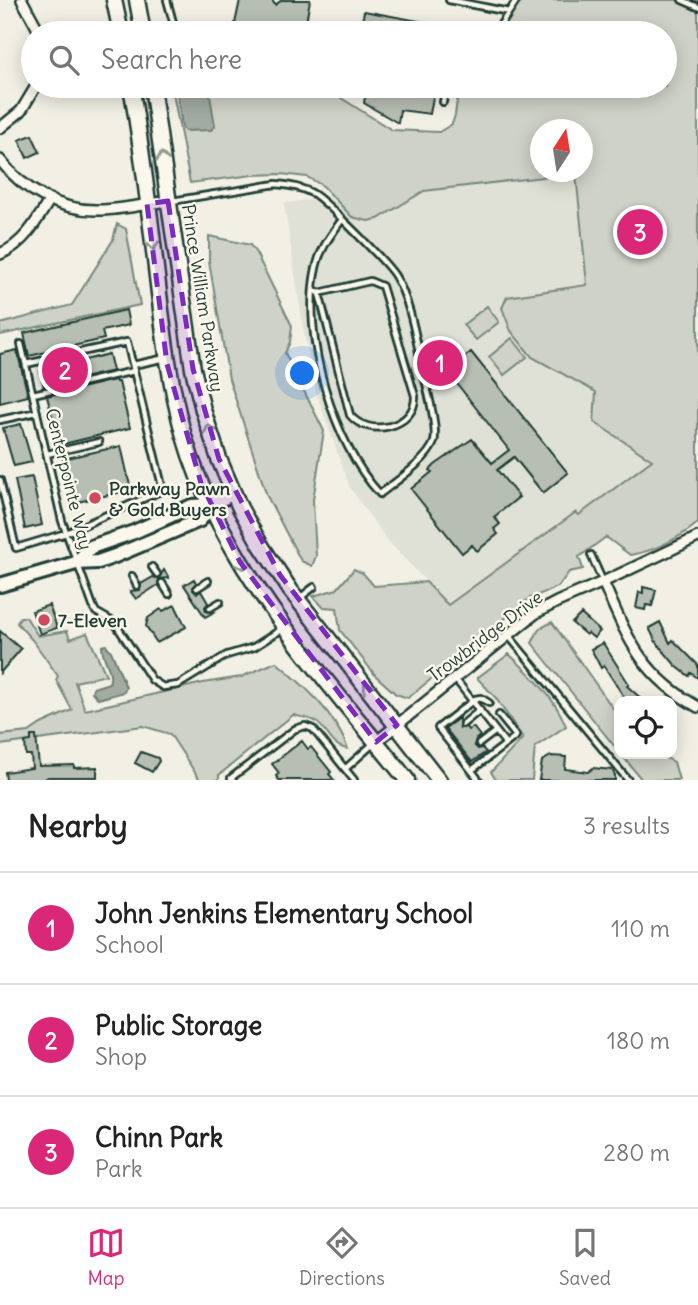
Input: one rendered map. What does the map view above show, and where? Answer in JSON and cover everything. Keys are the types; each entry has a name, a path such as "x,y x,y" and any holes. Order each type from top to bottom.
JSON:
{"highway":[{"path":"114,0 118,21"},
{"path":"137,0 141,21"},
{"path":"133,98 166,358 185,438 211,505 240,562 285,626 407,780"},
{"name":"Prince William Parkway","path":"153,98 186,327 198,390 219,459 233,493 260,544 298,600 439,780"}],"main road":[{"path":"0,585 76,563 91,547 134,532 192,506 211,505 233,493"}],"street":[{"path":"22,0 33,21"},
{"path":"0,128 21,111 29,98"},
{"path":"0,160 27,186 50,199 82,209 99,210 168,201"},
{"path":"0,254 27,234 50,199"},
{"name":"Trowbridge Drive","path":"376,742 508,634 548,606 698,537"},
{"path":"603,582 628,640 642,661 668,687 698,707"}],"lane":[{"path":"167,0 173,21"},
{"path":"449,0 509,12"},
{"path":"503,21 517,0"},
{"path":"682,0 698,7"},
{"path":"443,102 444,98"},
{"path":"168,201 276,184 314,194 341,221 395,276 405,297 435,432 434,442 428,452 380,494 359,468 335,420 313,327 313,289 321,250 341,221"},
{"path":"313,289 319,293 350,415 360,424 377,428 408,417 413,410 415,396 385,290 379,283 365,282 319,293"},
{"path":"0,480 16,548 66,533 163,490 127,342 26,364"},
{"name":"Centerpointe Way","path":"21,344 66,533 76,563 96,612 115,623 152,680 163,687 178,685 227,655 254,647 285,626"},
{"path":"33,394 166,358"},
{"path":"0,420 37,412"},
{"path":"47,454 99,442"},
{"path":"591,555 603,582"},
{"path":"152,567 157,575"},
{"path":"132,576 137,586"},
{"path":"197,588 208,581"},
{"path":"162,583 169,594"},
{"path":"298,600 314,587"},
{"path":"211,608 220,602"},
{"path":"508,634 628,780"},
{"path":"454,678 506,744"},
{"path":"480,780 448,736 438,728 472,701 481,698 489,702"},
{"path":"463,724 480,710"},
{"path":"472,770 516,736 499,715"},
{"path":"233,780 231,778 300,727 313,729 354,780"},
{"path":"479,744 496,731"},
{"path":"345,769 376,742"}],"highlighted area":[{"path":"168,201 193,369 219,459 280,575 397,725 376,742 240,562 201,483 167,364 147,204"}],"shaded area":[{"path":"522,0 698,0 698,523 666,543 630,555 606,537 579,557 583,569 569,572 558,587 530,598 408,698 396,694 376,676 340,630 337,608 323,607 313,596 337,589 354,569 363,573 374,586 426,582 448,605 576,512 579,515 652,460 594,422 596,392 532,357 511,331 502,308 507,297 587,285 577,182 593,182 593,119 530,119 530,178 424,191 378,219 368,221 352,217 323,186 307,177 253,175 190,183 174,98 341,98 392,130 439,132 452,124 457,98 677,98 677,21 509,21"},
{"path":"178,98 210,98 215,126 211,130 185,131 182,127"},
{"path":"530,173 530,182 577,182 588,286 512,296 655,458 453,610 387,540 350,488 316,392 284,203"},
{"path":"117,224 126,229 140,305 0,335 0,324 72,305 113,240"},
{"path":"209,236 250,245 292,326 285,353 324,431 313,500 316,556 312,566 301,561 267,496 229,379 209,261"},
{"path":"487,306 499,322 476,340 463,325"},
{"path":"512,338 527,357 504,375 489,357"},
{"path":"20,617 26,617 38,636 67,631 70,639 87,633 106,675 75,682 85,710 241,677 276,662 327,712 348,749 333,742 315,721 293,715 219,775 219,780 200,780 170,734 143,726 0,745 0,735 29,732 72,710 56,680 58,676 17,623"},
{"path":"552,622 614,710 614,746 532,643 539,629"},
{"path":"106,645 126,687 124,692 98,699 92,692 93,688 109,683 110,679 102,646"},
{"path":"509,654 549,696 566,726 535,747 532,780 496,780 491,772 523,738 495,697 477,678"},
{"path":"625,759 668,759 674,762 679,780 642,780"}],"building":[{"path":"240,0 272,0 275,5 282,0 310,0 306,21 236,21"},
{"path":"364,11 419,21 362,21"},
{"path":"365,98 433,98 430,114 400,110 398,123 364,103"},
{"path":"32,135 40,152 27,158 19,140"},
{"path":"126,310 129,325 102,331 104,339 29,356 24,333"},
{"path":"17,350 28,396 0,403 0,354"},
{"path":"471,352 568,473 543,493 514,457 497,470 519,497 494,517 500,524 494,529 498,534 477,551 472,545 462,553 411,489 432,472 430,470 435,465 472,439 492,463 509,450 447,371"},
{"path":"109,354 113,371 44,387 40,371"},
{"path":"115,380 119,382 130,428 59,445 47,396"},
{"path":"21,424 32,462 14,466 3,428"},
{"path":"121,446 131,490 73,503 63,459"},
{"path":"32,477 42,525 25,529 15,480"},
{"path":"164,570 169,578 159,579 158,585 136,599 130,591 140,590 141,584 153,577 159,578"},
{"path":"194,579 196,583 193,590 197,593 201,591 208,603 206,611 214,612 205,617 184,585"},
{"path":"643,587 656,590 652,606 646,605 645,610 636,608 639,592 643,593"},
{"name":"7-Eleven","path":"49,605 57,628 40,634 32,611"},
{"path":"175,605 186,627 157,643 146,626 148,618 161,609 163,611"},
{"path":"581,614 600,631 594,638 572,623"},
{"path":"660,622 670,643 673,640 698,665 698,678 691,673 689,676 676,666 656,642 649,628"},
{"path":"0,631 21,649 0,673"},
{"path":"603,643 629,684 627,686 638,696 623,696 604,666 601,668 591,649"},
{"path":"459,718 460,728 466,727 468,730 473,727 480,736 474,745 486,752 472,762 445,728"},
{"path":"31,736 36,736 39,766 97,767 97,777 6,780 5,772 32,768 31,755 26,755 25,742 31,741"},
{"path":"302,741 308,749 311,747 331,772 329,774 334,780 279,780 276,776 279,773 272,764"},
{"path":"141,752 158,758 159,761 152,772 135,763"},
{"path":"551,756 566,757 565,769 588,772 593,768 612,770 615,780 539,780 542,761"}],"place":[{"name":"Chinn Park","path":"640,232"},
{"name":"John Jenkins Elementary School","path":"440,363"},
{"name":"Public Storage","path":"65,370"},
{"name":"Parkway Pawn & Gold Buyers","path":"95,498"},
{"name":"7-Eleven","path":"44,620"}]}
